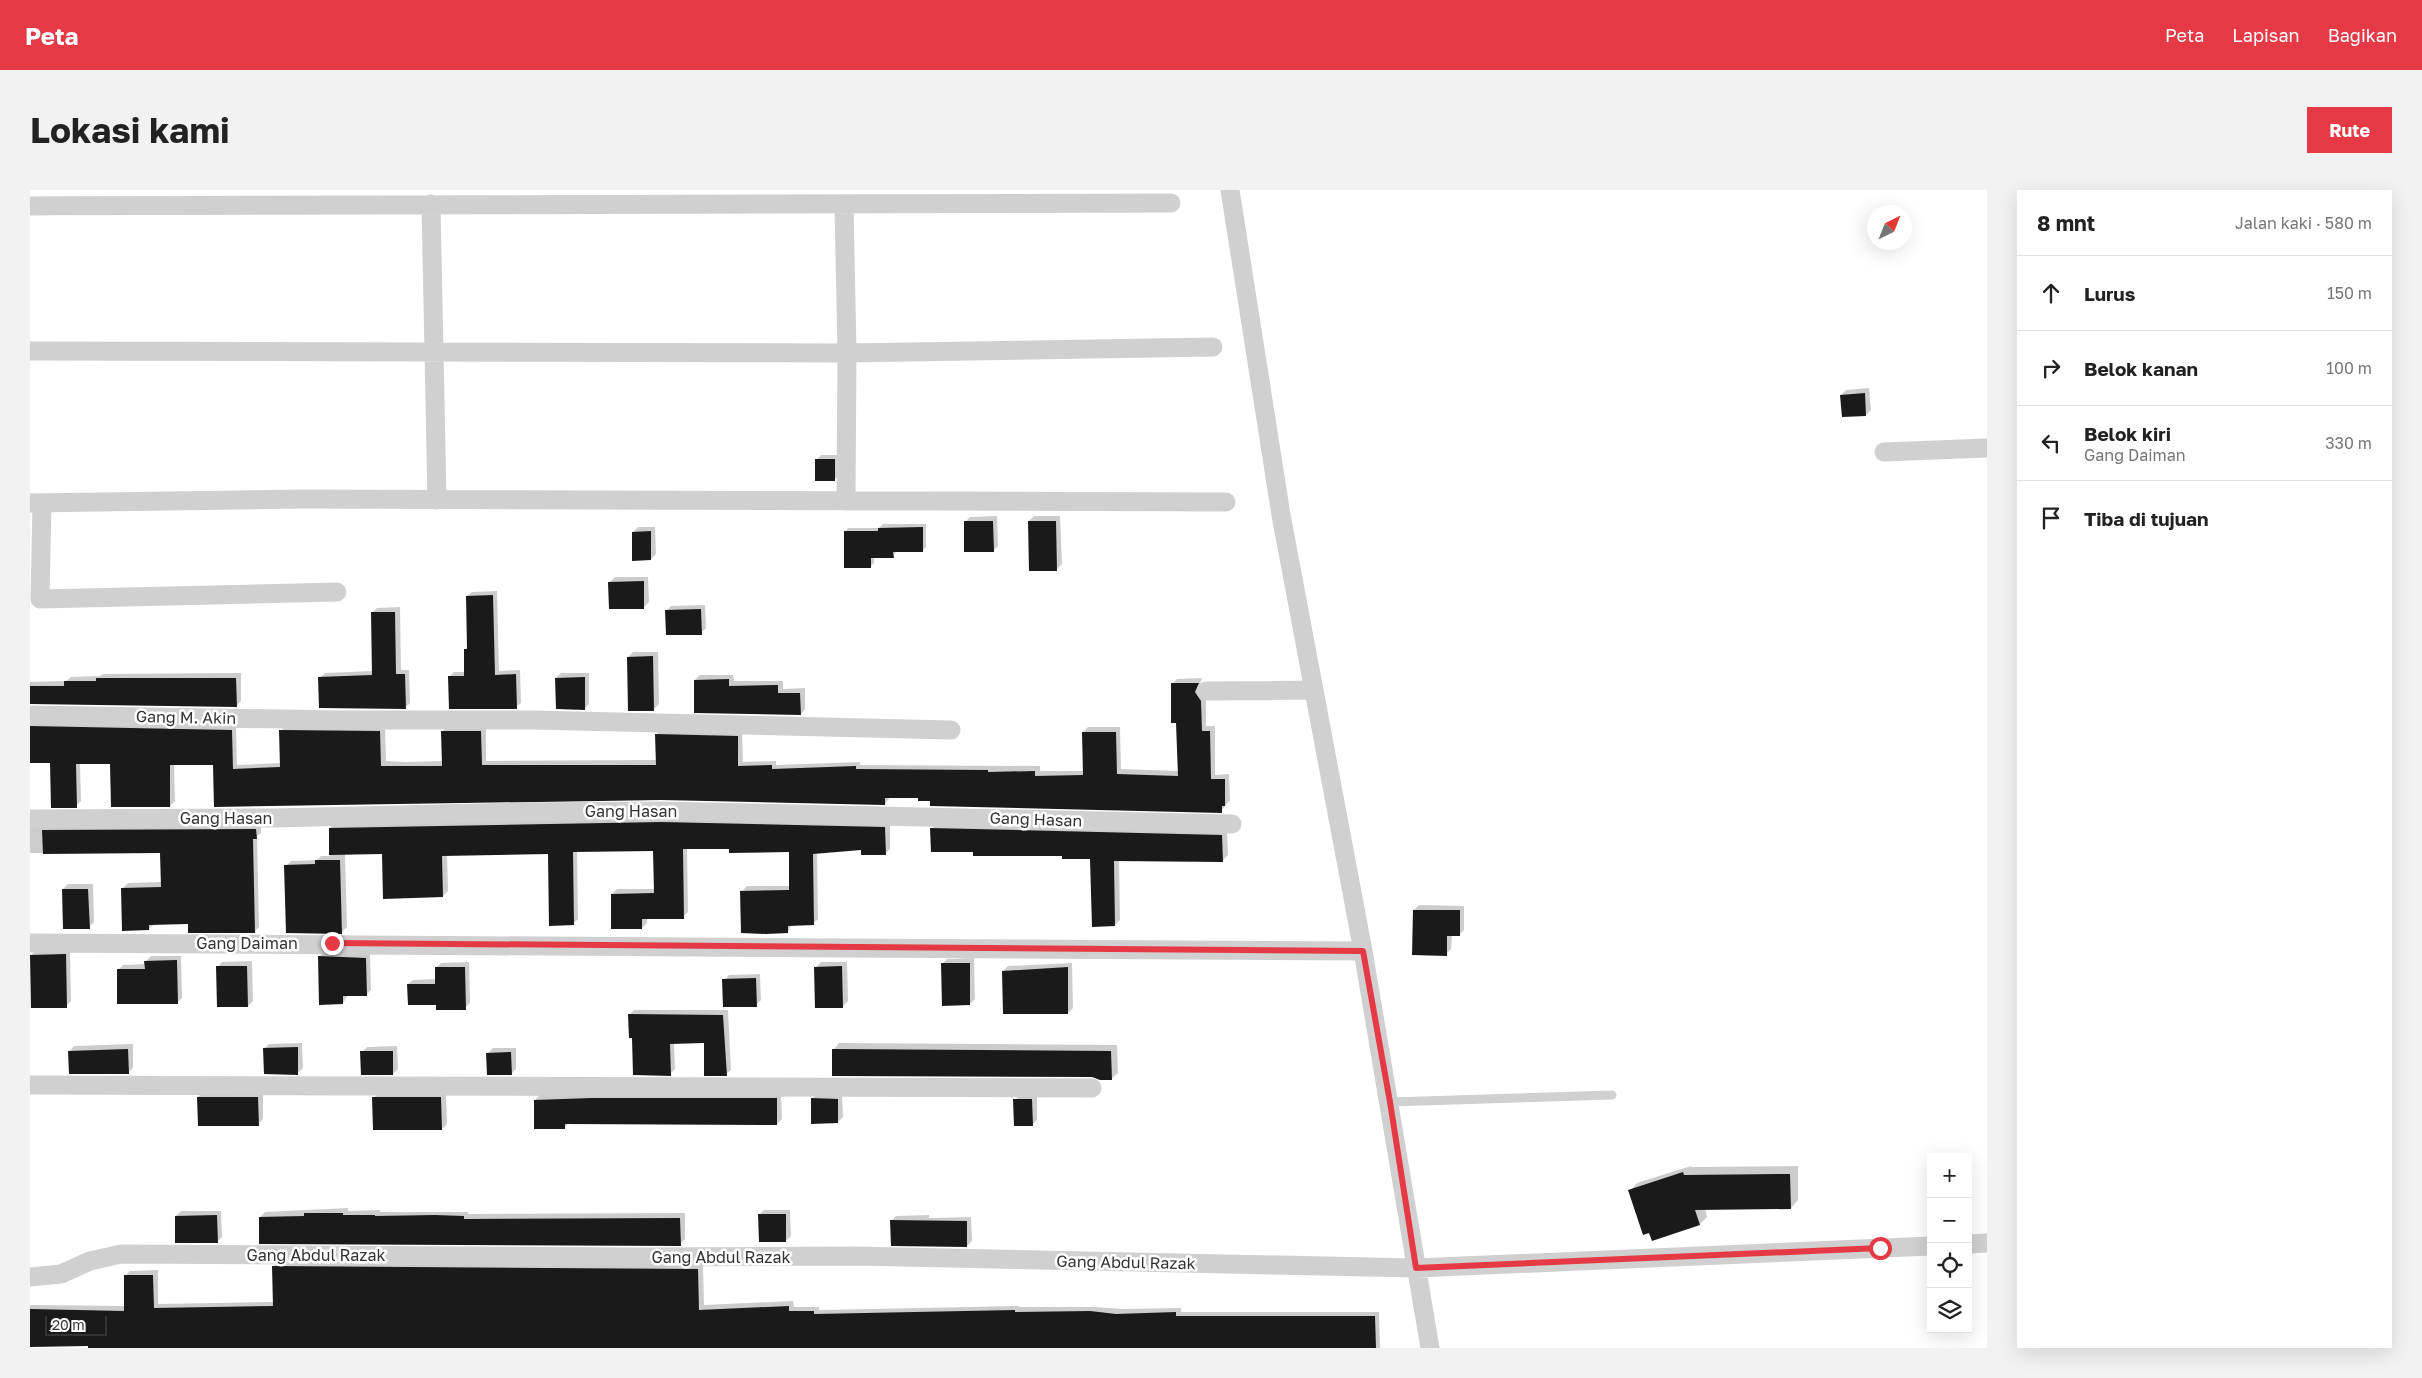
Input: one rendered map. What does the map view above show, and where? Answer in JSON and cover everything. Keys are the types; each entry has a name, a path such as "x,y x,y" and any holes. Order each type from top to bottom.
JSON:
{"street":[{"path":"1230,190 1281,515 1363,951 1430,1348"},
{"path":"30,206 431,204 844,206 1171,203"},
{"path":"431,204 437,500"},
{"path":"844,206 847,353 846,501"},
{"path":"30,351 847,353 1213,347"},
{"path":"1884,452 1987,448"},
{"path":"337,592 40,599 36,503 302,499 1226,502"},
{"path":"1206,692 1314,690"},
{"name":"Gang M. Akin","path":"30,715 341,720 543,720 951,730"},
{"name":"Gang Hasan","path":"30,820 661,811 1232,824"},
{"name":"Gang Daiman","path":"30,943 1363,951"},
{"path":"30,1085 1092,1088"},
{"path":"1972,1244 1987,1243"},
{"name":"Gang Abdul Razak","path":"30,1277 61,1274 90,1261 121,1254 855,1256 1416,1268 1927,1246"}],"lane":[{"path":"1390,1102 1612,1095"}],"building":[{"path":"1865,393 1866,416 1842,417 1840,395"},
{"path":"815,459 835,459 835,481 815,481"},
{"path":"964,521 993,521 994,552 964,552"},
{"path":"1028,521 1056,521 1057,571 1029,571"},
{"path":"923,527 923,552 893,552 894,558 871,558 871,568 844,568 844,531 878,531 878,528"},
{"path":"651,531 651,560 632,561 632,532"},
{"path":"644,581 644,609 609,609 608,582"},
{"path":"493,595 495,675 516,674 517,709 449,709 448,676 464,676 464,649 467,649 466,596"},
{"path":"701,609 702,635 666,635 665,610"},
{"path":"371,612 395,612 396,674 405,674 406,709 319,708 318,677 372,675"},
{"path":"653,656 654,711 628,711 627,657"},
{"path":"585,677 585,710 556,709 555,678"},
{"path":"96,678 236,678 237,707 30,704 30,686 64,686 64,681 96,681"},
{"path":"729,679 729,686 778,685 778,693 800,693 801,715 694,713 694,680"},
{"path":"1171,683 1199,683 1195,692 1201,701 1202,731 1210,731 1211,779 1225,779 1225,806 1222,806 1222,813 930,806 930,801 918,801 918,798 885,798 885,805 661,800 214,807 213,765 170,765 170,807 111,807 110,764 76,764 77,808 51,808 50,763 30,763 30,726 232,730 233,769 280,767 279,730 380,731 381,766 442,766 441,731 481,731 482,765 656,765 655,734 738,736 738,766 772,765 772,769 856,766 856,769 988,770 988,772 1035,771 1035,776 1083,775 1082,732 1116,732 1117,774 1178,776 1176,723 1171,723"},
{"path":"661,822 885,827 886,855 861,855 861,850 813,854 814,925 788,926 788,933 766,934 741,933 740,891 789,890 789,852 729,853 729,849 683,849 684,919 642,919 642,929 611,929 611,894 654,893 653,851 573,852 574,925 549,926 548,854 442,856 443,897 383,899 382,854 329,855 329,828"},
{"path":"930,828 1222,835 1223,862 1114,861 1115,926 1092,927 1090,859 1062,859 1062,856 973,856 973,852 931,852"},
{"path":"256,829 257,839 253,839 255,933 188,933 188,924 149,925 149,930 122,931 121,888 161,887 160,853 43,854 42,830"},
{"path":"315,860 340,860 342,934 286,933 284,865 315,864"},
{"path":"62,889 88,889 90,929 63,929"},
{"path":"1413,910 1460,910 1460,936 1447,936 1447,956 1412,955"},
{"path":"66,954 67,1008 31,1008 30,955"},
{"path":"318,956 366,958 367,996 343,996 343,1004 319,1005"},
{"path":"177,960 178,1004 117,1004 117,969 145,969 144,961"},
{"path":"941,963 970,963 970,1005 942,1006"},
{"path":"216,966 247,966 248,1007 217,1007"},
{"path":"842,966 843,1008 815,1008 814,967"},
{"path":"435,967 465,967 466,1010 436,1010 436,1005 408,1005 407,984 435,984"},
{"path":"1068,967 1068,1014 1003,1014 1002,971"},
{"path":"756,978 757,1007 723,1007 722,979"},
{"path":"628,1014 723,1015 727,1076 704,1076 704,1043 670,1044 671,1076 633,1075 632,1038 629,1038"},
{"path":"298,1047 298,1075 264,1074 263,1048"},
{"path":"128,1049 129,1074 69,1074 68,1051"},
{"path":"832,1049 1111,1051 1112,1080 1100,1080 1092,1077 832,1076"},
{"path":"360,1051 393,1051 393,1075 361,1075"},
{"path":"511,1052 512,1075 487,1075 486,1053"},
{"path":"197,1097 258,1097 259,1126 198,1126"},
{"path":"372,1097 441,1097 442,1130 373,1130"},
{"path":"592,1098 777,1098 777,1125 565,1124 565,1129 534,1129 534,1100"},
{"path":"811,1098 838,1099 838,1123 811,1124"},
{"path":"1013,1099 1032,1099 1033,1126 1014,1126"},
{"path":"1683,1172 1684,1175 1790,1174 1791,1209 1695,1210 1700,1225 1652,1241 1649,1233 1643,1235 1628,1190"},
{"path":"304,1213 343,1213 343,1215 375,1216 464,1216 464,1219 680,1218 681,1246 259,1244 259,1217 304,1216"},
{"path":"758,1214 786,1214 786,1242 759,1242"},
{"path":"217,1215 218,1243 175,1243 175,1216"},
{"path":"890,1220 967,1221 967,1247 891,1246"},
{"path":"272,1266 698,1269 699,1310 789,1306 789,1311 814,1311 814,1314 1015,1310 1015,1312 1090,1311 1116,1314 1176,1312 1176,1316 1375,1316 1376,1348 30,1347 30,1309 124,1311 124,1275 153,1275 154,1308 273,1306"}],"route":[{"path":"332,943 1363,951 1390,1102 1416,1268 1880,1248"}]}
